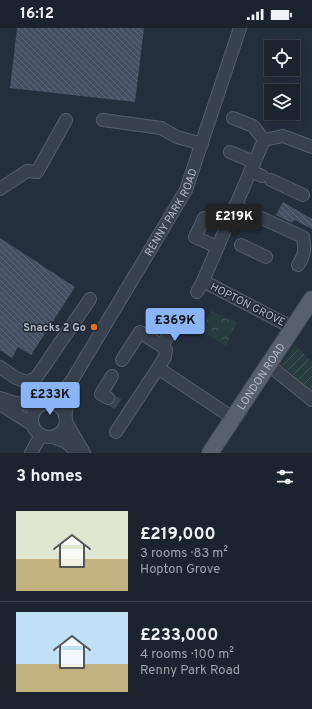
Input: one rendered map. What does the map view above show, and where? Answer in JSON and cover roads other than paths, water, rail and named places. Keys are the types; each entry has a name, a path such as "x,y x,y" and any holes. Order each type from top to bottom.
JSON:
{"main road":[{"name":"LONDON ROAD","path":"210,453 312,299"}],"street":[{"name":"RENNY PARK ROAD","path":"45,404 72,382 187,187 240,28"},
{"path":"233,118 253,126 264,140 283,136 312,147"},
{"path":"0,188 27,171 37,172 66,120"},
{"path":"103,120 161,128 177,137 202,144"},
{"name":"HOPTON GROVE","path":"197,292 264,140"},
{"path":"230,152 266,178 304,195"},
{"path":"236,206 308,234 304,257 298,265"},
{"path":"204,218 195,237 220,242 238,243 266,257"},
{"name":"HOPTON GROVE","path":"203,281 293,328"},
{"path":"0,367 16,378 27,382 36,378 90,299"},
{"path":"162,346 173,328"},
{"path":"116,432 127,410 165,357 166,350 140,332 122,360"},
{"path":"269,364 312,400"},
{"path":"158,368 233,418"},
{"path":"108,398 101,394 112,376"},
{"name":"RENNY PARK ROAD","path":"66,419 72,382"},
{"path":"0,398 15,403 45,404 59,407 84,453"},
{"path":"0,404 46,436 66,442 78,453"},
{"path":"33,426 35,412 45,404"},
{"path":"31,453 46,436 60,433 66,419"}],"tunnel":[{"path":"108,398 125,409"}],"place":[{"name":"Snacks 2 Go","path":"94,327"}]}
